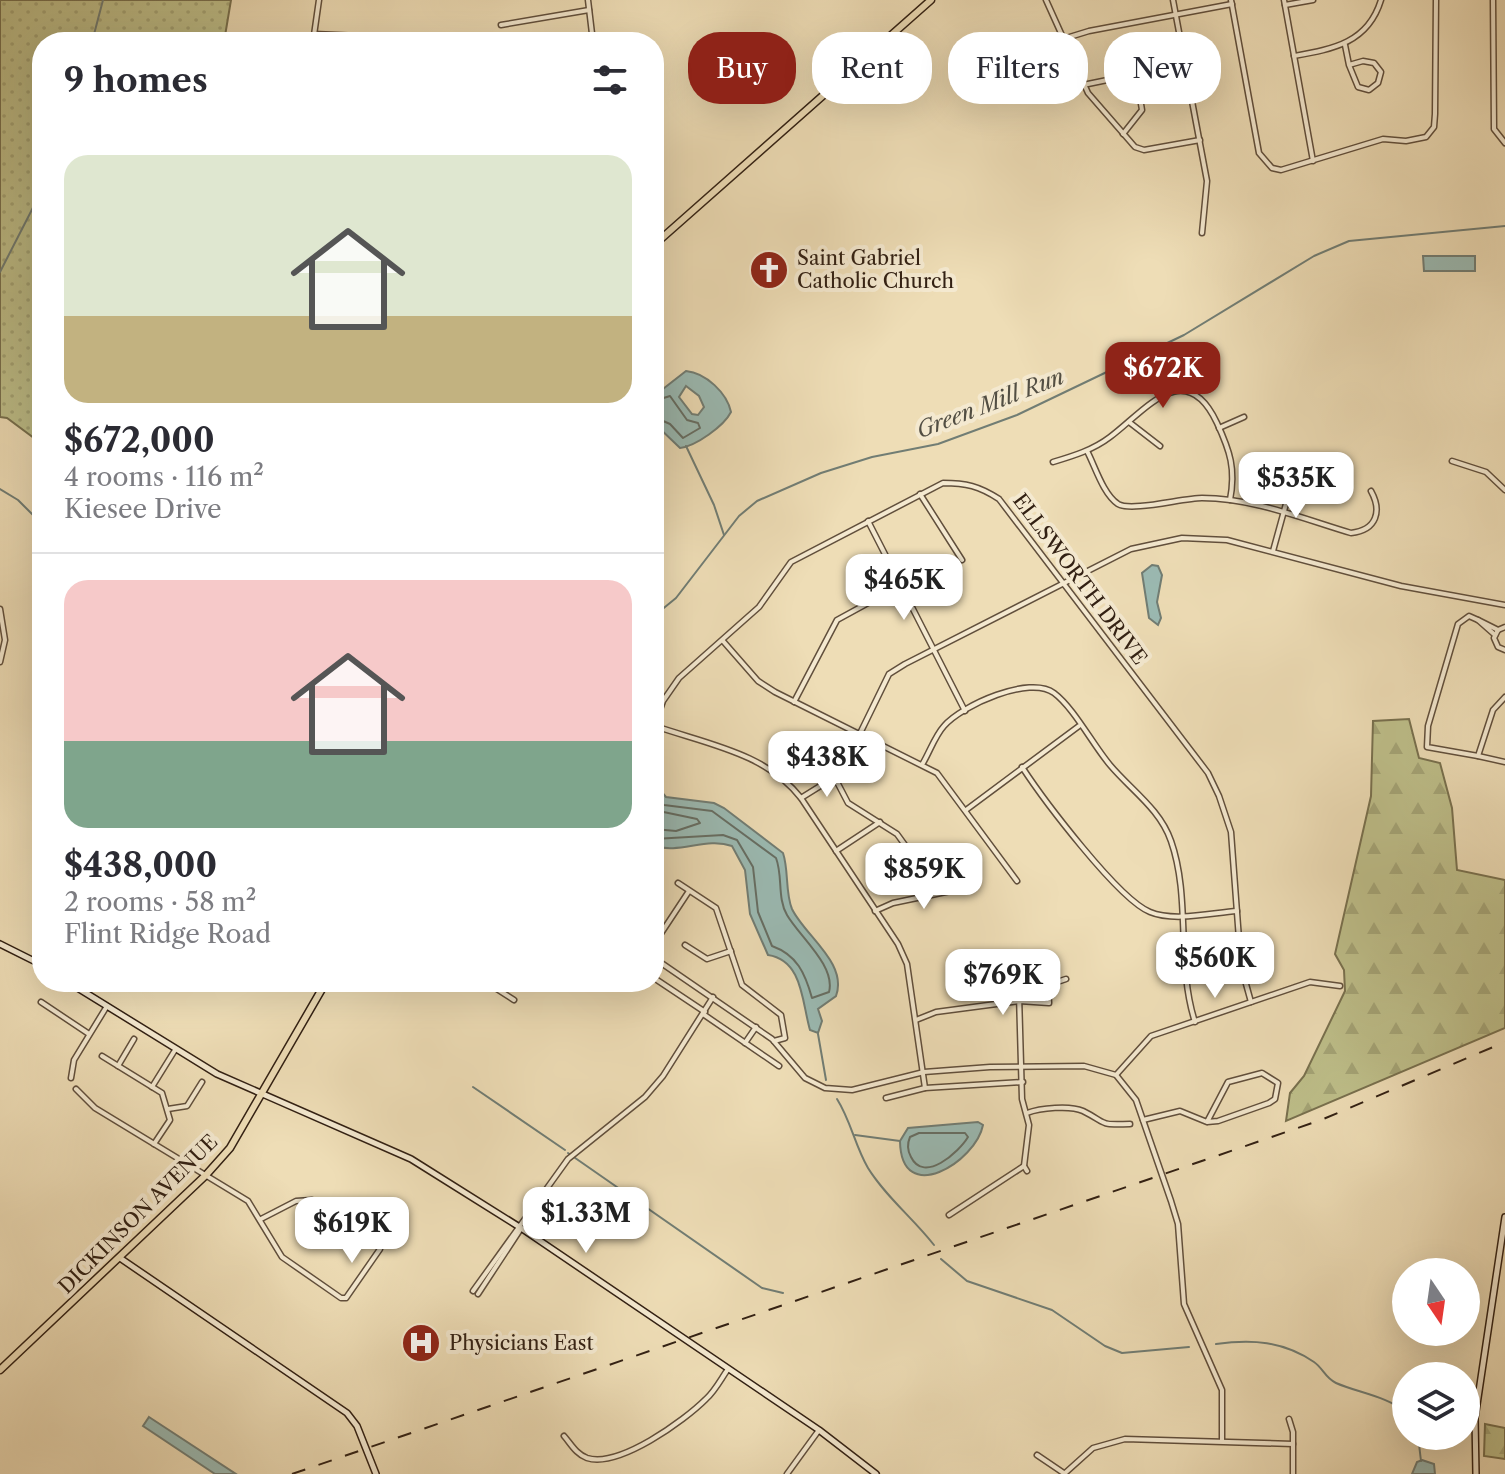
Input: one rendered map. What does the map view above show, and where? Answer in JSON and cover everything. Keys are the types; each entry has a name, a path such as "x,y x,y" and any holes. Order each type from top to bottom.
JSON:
{"main road":[{"path":"664,236 931,0"},
{"path":"0,944 32,960"},
{"path":"84,992 175,1050 261,1096 290,1105 411,1159 521,1228 819,1430 876,1474"},
{"name":"DICKINSON AVENUE","path":"0,1369 120,1258 230,1148 320,992"},
{"path":"1476,1474 1475,1418 1505,1217"},
{"path":"120,1258 347,1413 357,1426 376,1474"}],"street":[{"path":"314,32 319,0"},
{"path":"588,0 592,32"},
{"path":"1046,0 1060,32"},
{"path":"1173,0 1207,181 1202,233"},
{"path":"1313,0 1285,2 1313,161"},
{"path":"1294,56 1345,45 1372,22 1381,0"},
{"path":"1088,34 1232,2 1263,161 1281,170 1383,139 1406,141 1426,137 1434,127 1435,114 1436,0"},
{"path":"1493,0 1494,129 1505,143"},
{"path":"501,25 589,10"},
{"path":"1345,45 1349,65 1358,87 1369,90 1378,83 1381,72 1374,63 1363,61 1349,65"},
{"path":"1088,91 1135,147 1144,150 1200,140"},
{"path":"1123,134 1142,110 1141,104"},
{"path":"1053,462 1087,451 1129,422 1154,398 1185,392 1203,400 1219,428 1234,466 1230,500"},
{"path":"1219,428 1244,417"},
{"path":"1129,422 1149,441 1160,446"},
{"path":"1087,451 1110,496 1124,506 1189,498 1230,500 1351,533 1361,532 1374,521 1378,510 1371,491"},
{"path":"1452,461 1486,472 1505,490"},
{"path":"1273,551 1292,482"},
{"name":"ELLSWORTH DRIVE","path":"664,700 679,678 759,607 791,562 943,483 968,483 983,489 999,499 1208,773 1231,832 1241,966 1251,1002"},
{"path":"920,494 962,560"},
{"path":"868,521 965,711"},
{"path":"849,756 889,674 933,648 1131,549 1164,540 1200,537 1227,540 1401,586 1505,605"},
{"path":"793,702 837,620 901,585"},
{"path":"0,610 5,640 0,662"},
{"path":"1500,630 1469,616 1458,624 1426,733 1427,747 1431,750 1505,762"},
{"path":"1505,617 1496,645 1505,650"},
{"path":"723,641 758,681 793,702 923,763 937,773 1017,881"},
{"path":"923,763 944,725 965,711 1012,689 1035,684 1057,695 1121,778 1163,823 1175,856 1186,993 1195,1022"},
{"path":"1478,756 1493,710 1505,697"},
{"path":"966,810 1079,726"},
{"path":"664,730 763,763 784,776 801,798 907,964 925,1088"},
{"path":"1022,767 1049,807 1128,897 1149,911 1180,915 1237,911"},
{"path":"801,798 837,776 848,803 897,834 910,852"},
{"path":"836,851 880,822"},
{"path":"678,883 718,912 745,989 781,1015 785,1038 774,1041"},
{"path":"875,911 897,902 965,888"},
{"path":"664,929 689,891"},
{"path":"685,945 707,959 731,951"},
{"path":"664,965 756,1027 774,1041 805,1078 825,1088 852,1090 924,1072 1023,1067 1084,1066 1116,1075 1136,1100 1178,1224 1184,1304 1222,1390 1222,1441"},
{"path":"949,1215 1025,1168 1029,1125 1023,1082 1019,995 1066,979"},
{"path":"1116,1075 1151,1036 1310,982 1340,986"},
{"path":"664,985 779,1066"},
{"path":"916,1020 936,1012 1019,1001 1049,1003 1048,985"},
{"path":"502,992 514,1000"},
{"path":"476,1292 577,1149 645,1097 663,1076 713,997"},
{"path":"41,1002 90,1034"},
{"path":"71,1078 74,1060 107,1006"},
{"path":"745,1043 756,1027"},
{"path":"118,1066 134,1039"},
{"path":"152,1087 175,1050"},
{"path":"102,1056 162,1093 170,1120 154,1144"},
{"path":"1143,1120 1180,1111 1207,1122 1269,1103 1275,1099 1278,1083 1262,1073 1228,1082 1207,1122"},
{"path":"168,1109 187,1106 202,1082"},
{"path":"886,1098 925,1088 1023,1082"},
{"path":"76,1089 95,1108 248,1201 282,1257 343,1299 380,1247 312,1200 296,1201 261,1219"},
{"path":"1027,1113 1038,1109 1082,1110 1101,1124 1130,1124"},
{"path":"564,1436 577,1452 590,1459 602,1459 640,1446 705,1400 728,1369"},
{"path":"1289,1419 1293,1474"},
{"path":"787,1474 819,1430"},
{"path":"1037,1455 1064,1474 1082,1455 1109,1442 1293,1444"}],"green space":[{"path":"0,0 231,0 226,32 32,32 32,437 7,418 0,417"},
{"path":"1409,719 1419,758 1440,763 1452,808 1457,870 1505,880 1505,1028 1286,1121 1290,1093 1304,1076 1345,991 1344,970 1335,954 1371,796 1373,721"},
{"path":"1485,1424 1505,1428 1505,1459 1484,1456"}],"water":[{"path":"1423,256 1475,256 1475,271 1424,271"},
{"path":"686,371 714,385 731,412 709,434 694,444 680,448 664,433 664,388","holes":["686,386 699,396 704,407 698,415 692,414 679,397"]},
{"path":"1152,565 1158,566 1162,575 1157,602 1161,618 1158,625 1149,618 1142,573"},
{"path":"664,795 714,803 783,853 792,909 836,972 836,996 818,1009 822,1021 818,1033 810,1030 795,974 780,959 768,955 750,914 745,870 732,846 712,843 664,848"},
{"path":"978,1122 983,1125 967,1153 939,1172 925,1175 912,1172 904,1161 900,1141 908,1128"},
{"path":"149,1417 236,1474 215,1474 143,1426"},
{"path":"1422,1460 1434,1464 1435,1474 1412,1474 1417,1462"}],"waterway":[{"path":"95,32 103,0"},
{"path":"0,272 32,210"},
{"name":"Green Mill Run","path":"664,608 676,598 739,516 757,501 821,473 872,457 938,444 1017,415 1184,335 1314,256 1349,241 1505,226"},
{"path":"686,446 714,505 724,535"},
{"name":"Green Mill Run","path":"0,489 18,500 32,514"},
{"path":"818,1034 826,1080"},
{"path":"473,1087 565,1150"},
{"path":"837,1099 868,1168 934,1245"},
{"path":"855,1135 900,1141"},
{"path":"568,1153 762,1288 783,1293"},
{"path":"941,1259 967,1281 1052,1310 1105,1346 1122,1353 1189,1347"},
{"path":"1216,1344 1255,1342 1291,1350 1314,1362 1336,1383 1392,1404"},
{"path":"1420,1450 1421,1461"}],"railway":[{"path":"292,1474 1321,1120 1505,1042"}],"place":[{"name":"Saint Gabriel Catholic Church","path":"769,270"},
{"name":"Physicians East","path":"421,1343"}]}
